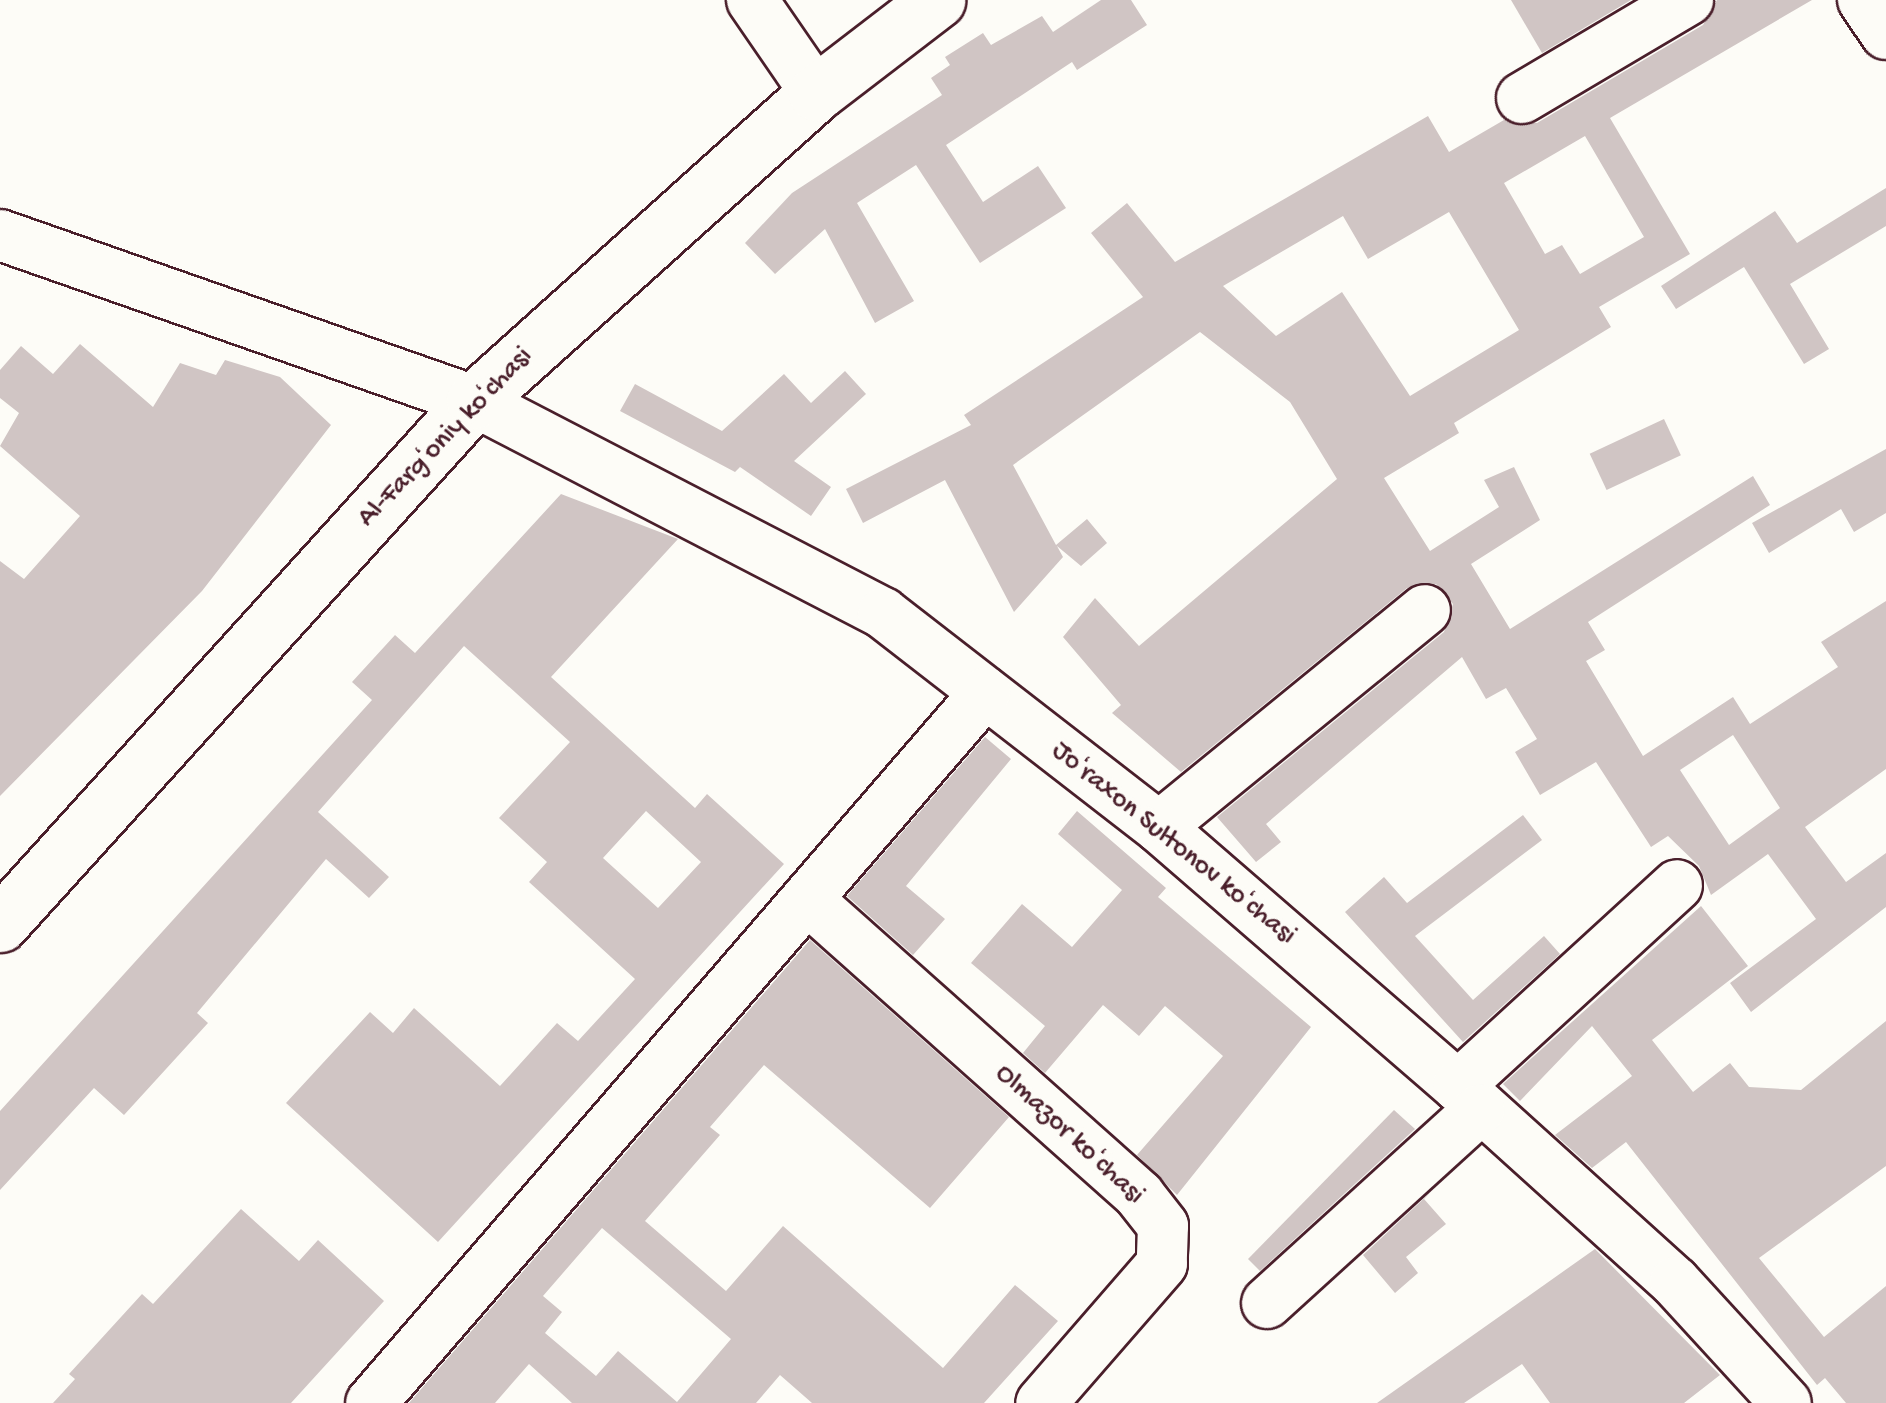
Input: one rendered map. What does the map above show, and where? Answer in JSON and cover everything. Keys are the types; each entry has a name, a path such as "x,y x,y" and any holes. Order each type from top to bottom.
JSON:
{"main road":[{"name":"Al-Fargʻoniy koʻchasi","path":"0,924 474,401 816,93 937,0"}],"street":[{"path":"752,0 816,93"},
{"path":"1522,98 1688,0"},
{"name":"Joʻraxon Sultonov koʻchasi","path":"0,235 474,401 884,614 1159,827 1674,1282 1786,1403"},
{"path":"1159,827 1426,610"},
{"path":"371,1403 985,693"},
{"path":"1266,1303 1677,885"},
{"name":"Olmazor koʻchasi","path":"807,899 1139,1195 1162,1226 1162,1264 1041,1403"}],"building":[{"path":"1101,0 1131,0 1147,25 1077,70 1072,62 946,145 983,202 1038,166 1066,208 980,263 916,165 857,203 914,301 875,323 825,229 775,274 745,243 792,193 942,95 931,78 950,65 945,57 983,33 991,45 1042,16 1053,32"},
{"path":"1511,0 1631,0 1542,53"},
{"path":"1717,0 1812,0 1610,118 1690,254 1599,307 1611,327 1454,423 1459,433 1384,478 1430,551 1499,507 1484,480 1514,467 1540,520 1471,564 1510,629 1753,476 1770,505 1588,622 1605,650 1586,661 1643,756 1733,697 1750,724 1838,667 1821,642 1886,601 1886,769 1805,827 1846,882 1886,853 1886,907 1751,1012 1730,983 1816,919 1768,854 1711,895 1699,866 1668,836 1651,847 1596,762 1540,795 1515,752 1537,739 1506,688 1486,699 1462,657 1266,824 1281,842 1256,862 1217,817 1444,632 1453,604 1436,584 1407,588 1181,772 1112,713 1121,705 1063,637 1095,598 1139,646 1337,479 1290,402 1200,332 1013,465 1056,545 1087,519 1107,543 1081,566 1057,546 1063,557 1014,612 945,480 863,523 846,489 971,425 964,415 1143,297 1091,233 1127,203 1175,262 1428,116 1449,152 1504,120 1537,123 1703,25","holes":["1585,136 1644,237 1580,274 1562,245 1545,254 1504,183","1449,212 1519,330 1410,396 1342,292 1276,336 1223,286 1343,216 1368,259","1733,735 1780,808 1729,845 1680,770"]},
{"path":"1886,188 1886,226 1790,284 1829,349 1804,364 1744,267 1676,309 1661,286 1775,211 1797,243"},
{"path":"80,344 153,407 180,363 216,375 225,360 280,377 331,425 202,591 0,796 0,561 24,579 80,516 0,446 19,413 0,398 0,370 21,346 53,374"},
{"path":"845,371 866,394 794,461 831,487 811,516 740,467 735,472 620,411 635,384 722,431 784,374 811,403"},
{"path":"1664,419 1681,455 1607,490 1590,454"},
{"path":"1886,449 1886,513 1854,532 1841,509 1769,553 1752,523"},
{"path":"561,494 678,539 551,677 695,808 707,794 784,864 438,1242 286,1103 370,1012 393,1033 414,1008 500,1086 557,1023 578,1041 635,979 529,882 547,862 499,818 570,742 464,646 318,812 389,877 369,898 326,859 197,1013 208,1023 124,1115 94,1088 0,1190 0,1111 372,700 352,682 395,635 415,653","holes":["646,811 701,862 658,908 603,858"]},
{"path":"985,737 1011,759 906,886 945,919 913,955 847,896"},
{"path":"1077,811 1166,888 1158,897 1311,1027 1177,1195 1137,1155 1223,1056 1165,1006 1139,1036 1103,1005 1045,1073 1023,1053 1045,1026 971,963 1022,904 1072,947 1122,890 1058,834"},
{"path":"1523,815 1542,840 1415,936 1473,1000 1544,936 1560,954 1463,1042 1345,912 1384,877 1407,903"},
{"path":"1701,906 1748,966 1652,1040 1693,1092 1730,1063 1749,1087 1801,1090 1886,1021 1886,1166 1759,1258 1824,1337 1886,1286 1886,1403 1846,1403 1825,1378 1817,1385 1626,1142 1592,1168 1555,1135 1632,1076 1592,1026 1520,1101 1503,1084"},
{"path":"810,940 1009,1117 930,1208 764,1065 710,1127 720,1135 645,1221 726,1291 783,1226 943,1368 1015,1285 1058,1321 984,1403 812,1403 780,1375 756,1403 572,1403 529,1364 495,1403 409,1403","holes":["602,1228 731,1339 677,1402 618,1351 596,1376 545,1333 562,1312 543,1296"]},
{"path":"1394,1110 1415,1129 1260,1271 1248,1259"},
{"path":"1431,1192 1424,1199 1446,1224 1406,1257 1418,1273 1395,1293 1363,1255"},
{"path":"241,1209 299,1261 318,1240 384,1301 291,1403 53,1403 75,1379 69,1374 142,1294 153,1304"},
{"path":"1595,1249 1720,1375 1684,1403 1550,1403 1522,1364 1464,1403 1377,1403"}]}
